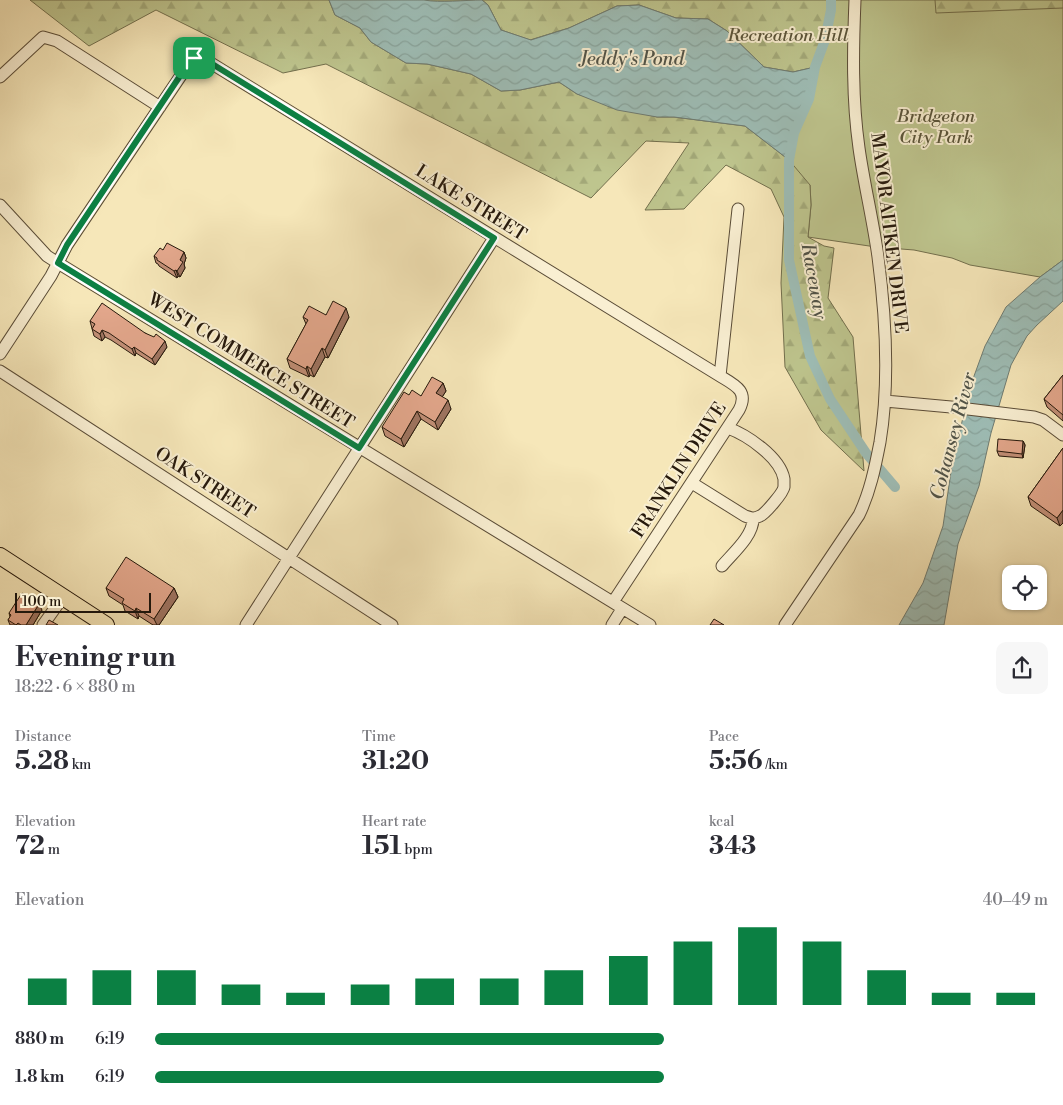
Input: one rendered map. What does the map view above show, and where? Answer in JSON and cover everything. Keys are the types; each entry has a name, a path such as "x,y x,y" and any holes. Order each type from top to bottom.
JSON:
{"highway":[{"path":"0,556 106,625"}],"street":[{"name":"MAYOR AITKEN DRIVE","path":"785,625 859,515 868,495 878,450 885,401 884,310 878,256 859,147 856,117 853,54 855,0"},
{"path":"0,76 43,37 47,37 160,107 67,245 58,263 0,354"},
{"name":"LAKE STREET","path":"160,107 192,60 198,57 203,59 720,376"},
{"name":"WEST COMMERCE STREET","path":"0,204 47,256 650,625"},
{"name":"FRANKLIN DRIVE","path":"612,625 618,605 692,483 742,406 743,395 720,376 738,209"},
{"path":"246,625 494,238"},
{"name":"OAK STREET","path":"0,371 392,625"},
{"path":"885,401 1034,417 1043,420 1063,435"},
{"path":"692,483 753,519 762,516 784,487 784,479 778,464 762,449 728,428"},
{"path":"722,566 748,534 753,524 753,519"},
{"path":"43,625 63,597"}],"green space":[{"path":"30,0 329,0 335,15 360,28 371,42 406,63 427,64 471,74 501,91 520,90 559,82 577,94 657,117 674,117 745,126 789,160 810,185 811,205 808,237 824,246 834,248 828,298 853,337 864,471 821,430 785,367 781,283 784,217 771,189 726,165 684,209 645,210 689,143 646,141 591,198 326,64 283,73 156,10 89,46"},
{"name":"Bridgeton City Park","path":"329,0 1063,0 1063,260 1040,277 970,265 952,258 914,250 876,247 808,237 811,205 810,185"},
{"name":"Recreation Hill","path":"482,0 831,0 831,9 826,34 815,67 793,72 764,67 727,31 708,19 676,18 639,5 617,6 569,28 530,40 501,30 488,5"},
{"path":"935,0 1063,0 1063,8 936,13"}],"water":[{"name":"Jeddy's Pond","path":"329,0 482,0 488,5 501,30 531,40 569,28 617,6 639,5 676,18 708,19 727,31 764,67 793,72 815,67 809,99 794,133 789,160 745,126 674,117 657,117 617,110 577,94 559,82 520,90 501,91 471,74 427,64 406,63 371,42 360,28 335,15"},
{"path":"1063,260 1063,301 1027,336 1011,365 991,433 979,486 958,544 944,625 899,625 923,583 943,526 952,465 970,387 985,346 1006,307 1040,277"}],"building":[{"path":"167,243 184,252 180,260 183,262 177,271 157,260 154,256 160,248 163,250"},
{"path":"333,301 346,308 325,350 322,348 311,369 307,366 306,369 287,359 308,320 303,317 309,306 326,315"},
{"path":"102,303 145,333 154,337 156,334 165,341 152,359 134,347 132,349 109,333 102,330 100,334 92,329 95,324 90,321"},
{"path":"1063,375 1063,415 1044,399"},
{"path":"432,377 443,383 436,393 448,400 435,422 417,411 401,439 382,427 404,392 409,395 412,390 421,396"},
{"path":"998,439 1023,441 1022,454 997,451"},
{"path":"1063,448 1063,510 1057,518 1028,497"},
{"path":"126,557 174,588 154,619 136,608 135,611 122,603 124,599 106,588"},
{"path":"22,593 39,604 26,625 18,623 16,625 8,620 11,615 9,613"},
{"path":"714,619 724,625 710,625"},
{"path":"49,620 58,625 46,625"}],"waterway":[{"name":"Raceway","path":"831,0 825,40 815,67 809,99 794,133 789,160 789,260 810,356 830,399 866,453 895,487"}],"route":[{"path":"201,57 205,59 494,238 359,448 58,263 67,245 188,64 194,58 201,57"}],"water label":[{"name":"Cohansey River","path":"953,436"}]}
